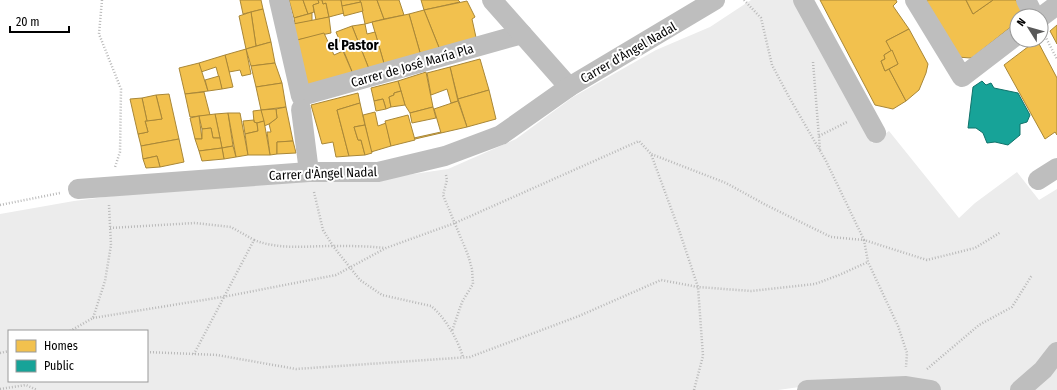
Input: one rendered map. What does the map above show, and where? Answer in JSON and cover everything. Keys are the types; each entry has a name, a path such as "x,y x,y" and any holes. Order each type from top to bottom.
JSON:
{"street":[{"path":"278,0 301,102 309,172"},
{"path":"492,0 569,87"},
{"path":"802,0 876,133"},
{"path":"916,0 962,77 1009,41"},
{"name":"Carrer d'Àngel Nadal","path":"78,189 309,172 378,172 445,156 501,135 569,87 706,3"},
{"path":"1049,17 1057,5"},
{"name":"Carrer de José María Pla","path":"301,102 522,34"},
{"path":"1038,180 1057,168"},
{"path":"1020,390 1043,370 1057,352"},
{"path":"807,390 906,386 931,390"}],"path":[{"path":"93,318 105,282 111,245 110,186 120,152 121,89 99,34 102,0"},
{"path":"744,0 761,18 772,65 789,98 820,151 864,240 868,262 898,326 907,353 906,386"},
{"path":"1049,40 1057,59"},
{"path":"812,55 820,151"},
{"path":"819,136 865,112"},
{"path":"72,330 93,318 228,296 336,275 386,248 455,223 639,141 651,154 698,287 703,356 694,390"},
{"path":"651,154 726,183 766,205 831,237 864,240 927,260 975,248 1001,232"},
{"path":"445,156 447,180 443,195 468,255 472,269 473,284 462,302 452,332"},
{"path":"309,172 323,230 350,268 360,280 382,295 431,306 452,332 460,346 463,357"},
{"path":"0,205 78,189"},
{"path":"110,228 195,223 231,227 254,240 266,244 294,247 369,246 386,248"},
{"path":"194,354 254,240"},
{"path":"148,352 217,355 296,369 470,357 579,316 661,280 698,287 751,291 815,284 868,262"},
{"path":"906,386 979,325 1012,307 1032,275"},
{"path":"0,389 26,385 37,390"}],"shaded area":[{"path":"751,0 793,0 839,74 872,143 889,131 959,218 975,203 1017,172 1039,200 1057,189 1057,390 807,390 814,385 778,390 0,390 0,214 74,201 290,173 379,179 448,169 516,139 573,97 656,50 710,27"}],"building: Homes":[{"path":"240,0 261,0 263,9 243,14"},
{"path":"289,0 303,0 308,14 294,18"},
{"path":"303,0 318,0 319,3 313,5 314,12 308,14"},
{"path":"318,0 322,0 323,4 326,3 329,17 316,20 313,5 319,3"},
{"path":"322,0 341,0 344,13 329,17 326,3 323,4"},
{"path":"341,0 360,0 361,2 342,6"},
{"path":"360,0 377,0 384,19 365,24"},
{"path":"377,0 399,0 404,15 384,19"},
{"path":"421,0 458,0 460,2 424,10"},
{"path":"820,0 896,0 897,2 893,6 909,29 886,41 892,50 884,55 885,59 881,61 885,71 889,69 906,101 893,109 875,105"},
{"path":"926,0 966,0 973,14 993,0 1016,0 1020,8 1009,8 1009,28 973,57 958,57"},
{"path":"966,0 993,0 973,14"},
{"path":"467,1 475,17 472,19 477,42 440,50 424,10"},
{"path":"361,2 363,11 344,16 342,6"},
{"path":"263,9 271,42 256,46 251,12"},
{"path":"424,10 440,50 421,56 409,14"},
{"path":"251,12 256,46 246,49 239,16"},
{"path":"312,13 312,21 295,24 294,18"},
{"path":"409,14 421,56 385,67 372,22"},
{"path":"329,17 331,33 297,40 293,24"},
{"path":"365,24 367,34 375,32 385,67 369,69 352,26"},
{"path":"1057,25 1057,44 1050,31"},
{"path":"352,26 369,69 353,74 336,32"},
{"path":"909,29 928,64 919,90 906,101 889,69 898,64 886,41"},
{"path":"324,33 334,55 343,51 353,74 307,87 297,40"},
{"path":"271,42 275,63 251,66 246,49"},
{"path":"1026,48 1041,48 1057,78 1057,135 1055,132 1045,139 1004,65"},
{"path":"246,49 251,74 242,76 240,70 229,72 225,55"},
{"path":"892,50 898,64 885,71 881,61 885,59 884,55"},
{"path":"225,55 233,87 222,89 216,67 201,72 199,63"},
{"path":"480,59 489,90 458,99 450,67"},
{"path":"199,63 208,91 185,94 179,68"},
{"path":"275,63 282,83 256,87 251,66"},
{"path":"450,67 458,101 451,103 447,89 431,95 427,73"},
{"path":"426,72 433,107 410,113 405,105 398,81"},
{"path":"219,76 222,89 208,91 205,80"},
{"path":"398,81 401,91 394,93 394,95 389,97 391,107 386,109 383,99 374,101 371,88"},
{"path":"282,83 286,107 261,110 256,87"},
{"path":"489,90 496,119 467,127 458,99"},
{"path":"401,91 405,105 391,107 389,97 394,95 394,93"},
{"path":"204,92 210,115 190,117 185,94"},
{"path":"358,93 360,103 337,110 349,156 336,157 333,142 322,144 311,105"},
{"path":"169,94 179,139 141,146 138,134 148,132 145,121 162,119 156,95"},
{"path":"156,95 162,119 147,121 142,98"},
{"path":"142,98 148,132 138,134 130,99"},
{"path":"383,99 386,109 376,111 374,101"},
{"path":"458,101 467,127 441,133 434,109"},
{"path":"360,103 365,125 354,127 358,140 361,140 365,155 349,156 337,110"},
{"path":"286,107 293,141 277,142 277,154 270,155 267,132 271,132 269,124 277,118 276,109"},
{"path":"433,107 436,118 412,123 410,113"},
{"path":"276,109 277,118 264,126 261,110"},
{"path":"261,110 264,121 257,123 254,122 253,111"},
{"path":"375,112 378,126 386,123 391,146 371,152 363,115"},
{"path":"228,113 233,146 222,148 215,114"},
{"path":"228,113 240,113 248,155 236,157"},
{"path":"215,114 220,138 213,138 211,128 202,129 199,116"},
{"path":"408,115 415,140 391,146 385,121"},
{"path":"199,116 202,139 195,139 190,118"},
{"path":"254,120 254,122 257,123 258,131 245,134 243,121"},
{"path":"264,121 270,155 248,155 245,134 258,131 257,123"},
{"path":"365,125 372,153 365,155 361,140 358,140 354,127"},
{"path":"211,128 213,138 220,138 222,148 199,151 195,139 202,139 202,129"},
{"path":"441,132 415,139 414,138"},
{"path":"179,139 184,162 160,167 157,156 143,159 141,146"},
{"path":"293,141 296,153 277,154 277,142"},
{"path":"233,146 236,157 224,159 222,148"},
{"path":"222,148 224,159 202,161 199,151"},
{"path":"157,156 160,167 146,168 143,159"}],"building: Public":[{"path":"982,81 986,85 991,83 994,88 1018,93 1030,115 1027,122 1020,124 1020,135 1008,145 995,142 987,143 983,133 976,128 968,128 973,87"}],"district":[{"name":"el Pastor","path":"353,45"}]}
